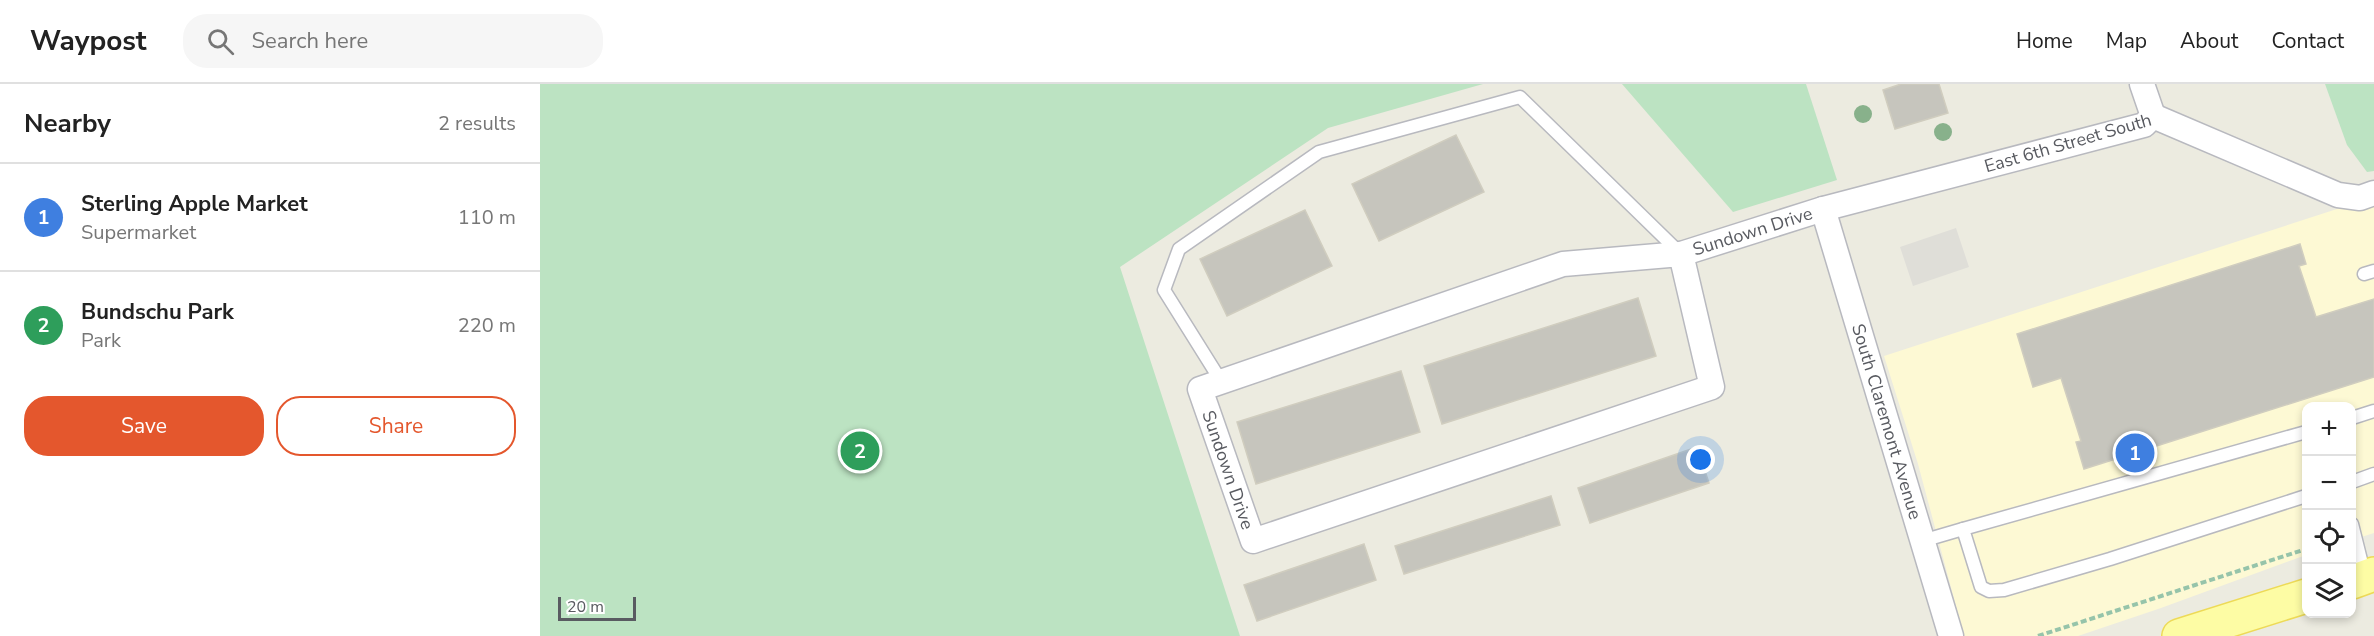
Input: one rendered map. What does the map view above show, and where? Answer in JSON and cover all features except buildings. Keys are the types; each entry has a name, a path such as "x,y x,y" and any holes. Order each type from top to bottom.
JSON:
{"main road":[{"path":"2189,634 2302,598"}],"street":[{"path":"2142,84 2153,116"},
{"name":"East 6th Street South","path":"1823,209 2144,125 2153,116 2338,195 2360,198 2374,193"},
{"name":"Sundown Drive","path":"1681,254 1713,387 1253,541 1200,389 1563,264 1681,254 1823,209"},
{"name":"South Claremont Avenue","path":"1823,209 1951,636"}],"lane":[{"path":"1221,381 1164,290 1179,249 1319,152 1520,97 1681,254"},
{"path":"2356,417 2374,411"},
{"path":"1922,541 2302,433"},
{"path":"2356,481 2374,474"},
{"path":"1964,529 1981,587 1989,591 2004,590 2302,498"},
{"path":"2356,542 2364,578"}],"path":[{"path":"2038,636 2302,551"}],"shaded area":[{"path":"2374,197 2374,533 2356,539 2356,402 2302,402 2302,556 2078,636 1964,636 1918,464 1884,356"},
{"path":"1956,228 1969,267 1913,286 1900,247"}],"green space":[{"path":"540,84 1483,84 1328,128 1120,267 1240,636 540,636"},
{"path":"1622,84 1806,84 1837,180 1733,212"},
{"path":"2325,84 2374,84 2374,171 2367,172 2347,145"}],"place":[{"name":"Bundschu Park","path":"860,451"},
{"name":"Sterling Apple Market","path":"2135,453"}]}
